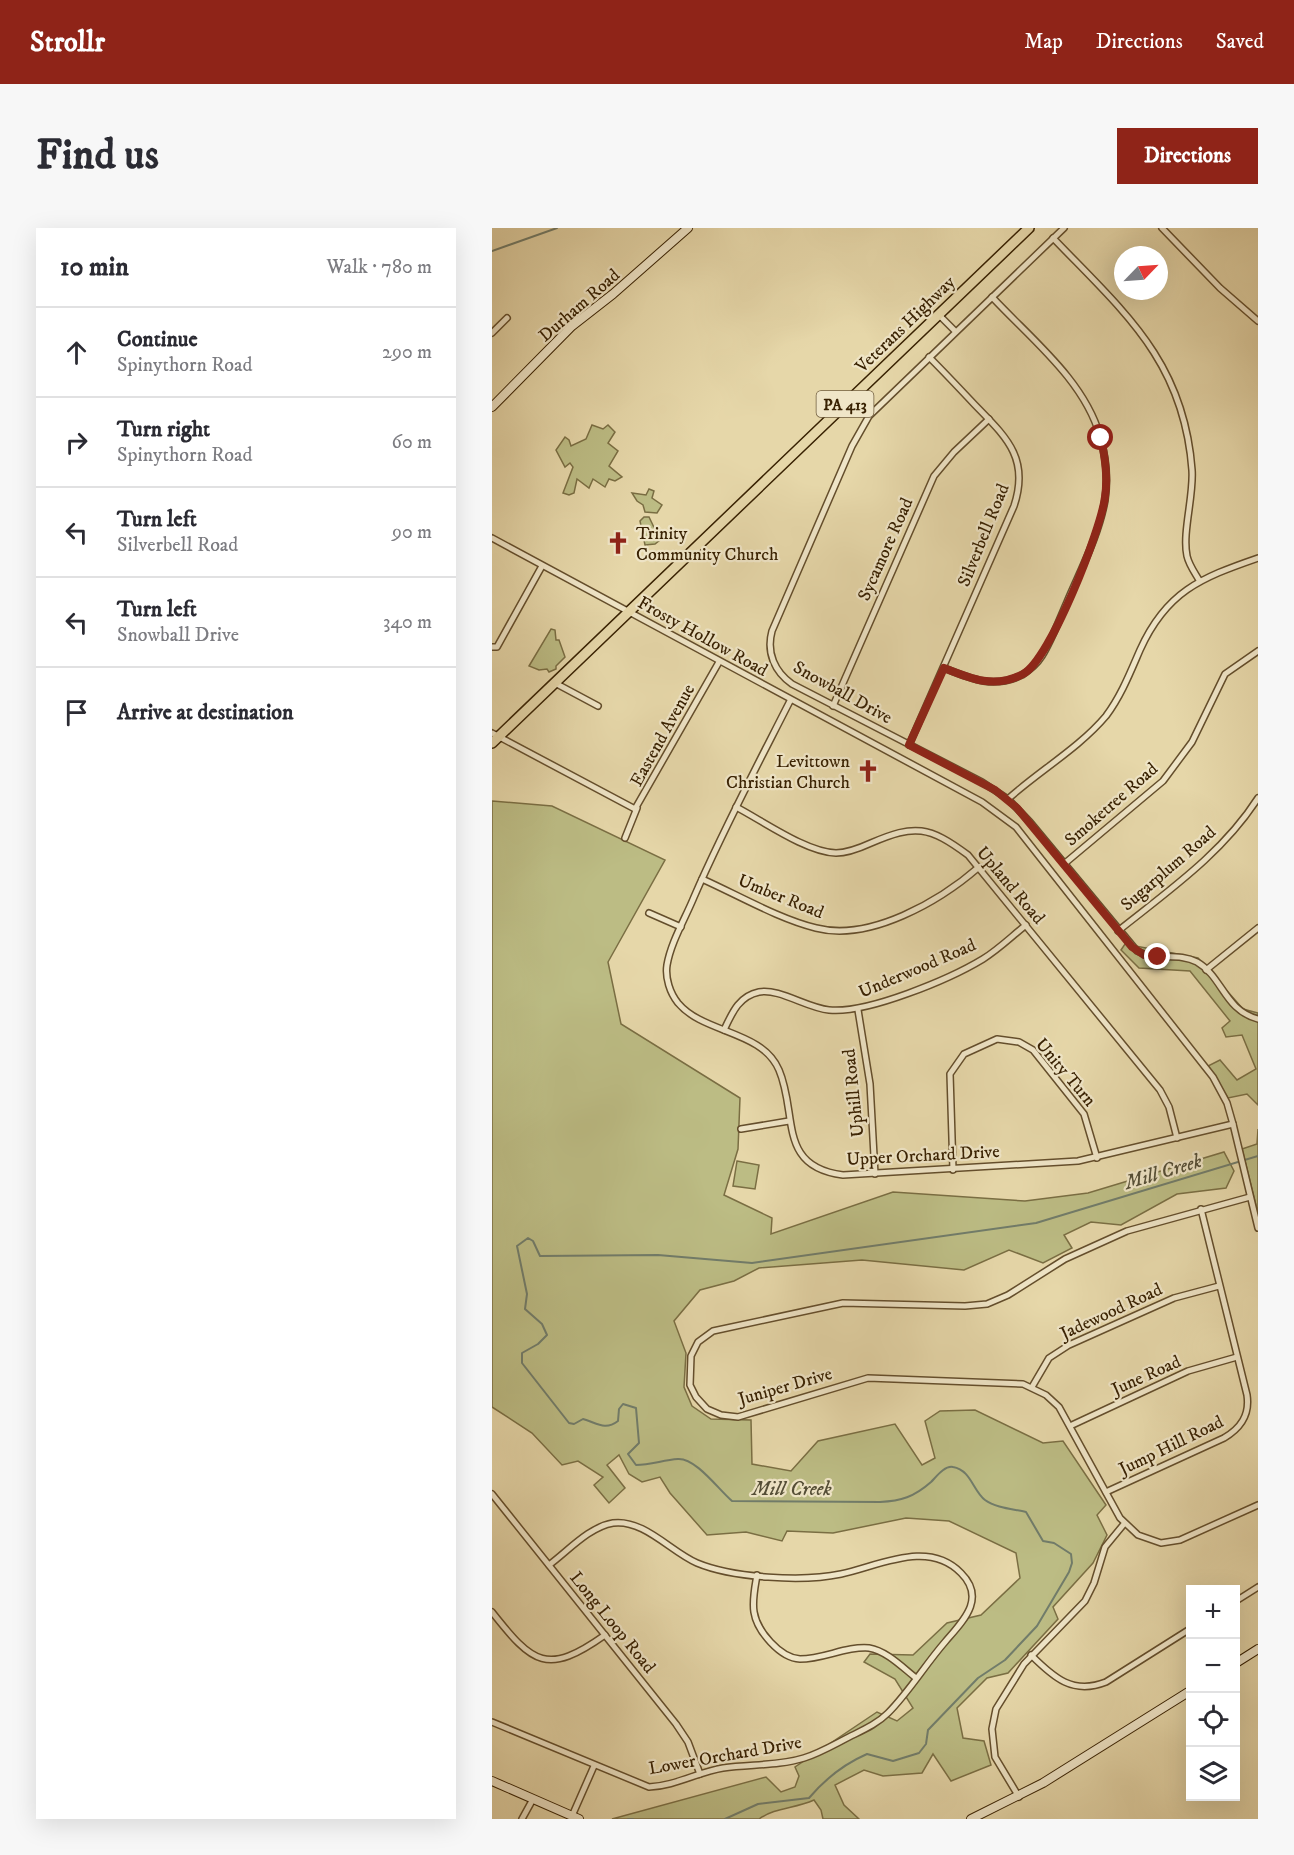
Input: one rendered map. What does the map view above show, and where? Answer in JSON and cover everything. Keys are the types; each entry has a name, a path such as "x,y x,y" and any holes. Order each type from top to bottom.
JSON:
{"main road":[{"name":"Veterans Highway","path":"494,738 555,683 1029,228"},
{"name":"Durham Road","path":"492,407 572,327 613,294 682,230"},
{"path":"1240,1660 1258,1648"},
{"path":"971,1819 1019,1797 1188,1693"},
{"path":"492,1781 575,1817"}],"street":[{"name":"Snowball Drive","path":"1064,228 883,400 864,423 772,631 771,654 781,675 792,684 982,782 1008,800 1030,822 1132,947 1144,955 1194,961 1206,970 1233,1006 1258,1019"},
{"path":"1162,228 1220,288 1258,321"},
{"path":"1053,238 1138,328 1158,356 1174,387 1187,428 1193,473 1187,555 1199,580"},
{"path":"944,668 989,683 1009,681 1037,663 1046,649 1089,551 1105,500 1105,461 1097,427 1087,404 1063,372 992,297"},
{"path":"939,315 956,332"},
{"path":"492,333 507,318"},
{"name":"Silverbell Road","path":"909,745 1018,494 1020,470 1014,449 930,357"},
{"name":"Sycamore Road","path":"833,706 934,476 954,452 989,419"},
{"name":"Frosty Hollow Road","path":"492,538 790,701 982,802 1016,827 1204,1065 1220,1089 1233,1124 1258,1228"},
{"path":"1008,800 1100,722 1122,689 1156,620 1171,602 1199,580 1258,558"},
{"path":"495,647 543,566"},
{"name":"Smoketree Road","path":"1064,864 1162,782 1192,742 1225,675 1258,651"},
{"name":"Eastend Avenue","path":"494,738 623,804 637,808 719,662"},
{"path":"555,683 598,706"},
{"name":"Upper Orchard Drive","path":"790,701 702,879 667,966 668,982 680,1005 692,1015 759,1047 773,1060 782,1078 789,1121 798,1150 817,1168 843,1175 954,1170 1097,1158 1233,1124"},
{"name":"Sugarplum Road","path":"1118,931 1204,861 1231,833 1258,798"},
{"name":"Upland Road","path":"736,807 807,844 834,853 850,851 902,831 924,830 958,847 979,867 1160,1090 1169,1107 1177,1138"},
{"path":"625,838 637,808"},
{"name":"Umber Road","path":"702,879 815,928 839,931 864,929 936,899 979,867"},
{"path":"649,913 681,927"},
{"name":"Underwood Road","path":"724,1030 741,1001 760,992 772,992 817,1008 858,1010 879,1004 982,960 1026,925"},
{"path":"1206,970 1258,928"},
{"name":"Uphill Road","path":"858,1010 870,1084 875,1174"},
{"name":"Unity Turn","path":"954,1170 950,1074 957,1060 964,1054 997,1039 1019,1042 1033,1050 1084,1114 1097,1158"},
{"path":"741,1130 789,1121"},
{"name":"Juniper Drive","path":"1124,1524 1054,1401 1032,1387 995,1381 877,1377 738,1417 720,1415 701,1403 690,1385 688,1369 691,1356 699,1342 720,1328 843,1303 965,1306 987,1304 1008,1295 1065,1259 1127,1231 1250,1197"},
{"name":"Jump Hill Road","path":"1106,1492 1224,1438 1238,1428 1246,1413 1248,1401 1201,1209"},
{"name":"Jadewood Road","path":"1032,1387 1049,1358 1069,1346 1174,1298 1220,1286"},
{"name":"June Road","path":"1070,1426 1188,1371 1237,1358"},
{"name":"Long Loop Road","path":"492,1494 688,1742 700,1774"},
{"path":"1019,1797 995,1757 992,1729 1000,1700 1031,1655 1085,1601 1094,1583 1105,1547 1124,1524 1148,1539 1172,1542 1258,1505"},
{"name":"Lower Orchard Drive","path":"492,1722 594,1766 649,1786 669,1784 723,1768 790,1761 814,1754 876,1722 892,1708 965,1621 970,1610 970,1588 956,1568 939,1561 914,1556 824,1577 757,1575 717,1569 696,1563 635,1526 621,1523 605,1525 592,1531 549,1565"},
{"path":"757,1575 754,1606 756,1618 766,1635 784,1654 804,1659 868,1648 882,1653 916,1678"},
{"path":"1240,1598 1258,1587"},
{"path":"492,1612 525,1652 543,1658 564,1659 605,1635"},
{"path":"1031,1655 1059,1681 1076,1687 1091,1687 1106,1682 1186,1632"},
{"path":"575,1817 594,1766"},
{"path":"522,1819 533,1799"}],"green space":[{"path":"592,425 603,429 608,425 615,432 608,443 618,451 609,466 622,477 615,481 609,479 605,487 593,479 589,488 577,479 574,493 569,495 563,493 573,467 570,463 565,467 556,450 565,437 571,446 586,439"},
{"path":"649,489 654,491 652,498 662,505 657,513 645,512 643,505 632,493 646,495"},
{"path":"644,517 649,517 660,540 655,544 645,545 640,521"},
{"path":"551,629 555,630 556,640 559,640 565,657 556,669 549,672 547,669 539,670 529,666"},
{"path":"492,801 552,806 665,860 608,962 621,1024 740,1098 738,1149 724,1195 772,1218 771,1234 893,1192 1025,1201 1088,1193 1224,1152 1234,1171 1226,1188 1177,1194 1121,1225 1091,1222 1064,1235 1072,1248 1043,1263 1009,1250 964,1270 862,1260 759,1268 734,1281 700,1290 674,1321 686,1353 684,1387 692,1406 711,1419 751,1420 752,1464 791,1471 818,1441 895,1424 922,1465 935,1458 925,1421 940,1411 975,1410 1043,1443 1063,1441 1106,1505 1097,1515 1107,1535 1093,1563 1053,1607 1058,1619 1008,1673 987,1678 957,1708 963,1738 984,1741 991,1765 951,1781 933,1754 922,1773 883,1776 864,1770 835,1785 844,1805 859,1819 823,1819 821,1810 814,1800 772,1812 759,1819 612,1819 766,1777 781,1792 795,1787 799,1776 795,1767 877,1712 897,1721 913,1708 895,1679 864,1662 870,1654 913,1655 947,1623 981,1615 1020,1578 1016,1553 949,1521 906,1518 833,1533 787,1531 782,1541 746,1532 707,1535 670,1493 660,1477 642,1482 629,1474 619,1455 607,1465 625,1488 609,1503 594,1485 603,1477 578,1461 562,1465 532,1433 492,1407"},
{"path":"1125,944 1198,958 1243,1009 1258,1013 1258,1105 1247,1094 1228,1098 1208,1066 1220,1060 1237,1080 1256,1069 1242,1035 1226,1037 1222,1028 1230,1021 1190,971 1139,968 1121,950"},
{"path":"1258,1129 1258,1213 1242,1149 1257,1144"},
{"path":"737,1161 759,1165 755,1189 733,1186"}],"waterway":[{"path":"492,251 557,228"},
{"name":"Mill Creek","path":"725,1819 758,1804 809,1798 836,1772 867,1754 893,1761 919,1753 926,1744 928,1730 978,1678 1005,1660 1037,1626 1069,1572 1072,1563 1071,1554 1054,1543 1043,1541 1026,1512 989,1503 981,1496 968,1476 953,1467 944,1470 913,1495 894,1501 880,1502 732,1501 706,1475 685,1460 636,1465 628,1454 639,1443 636,1408 623,1404 619,1409 618,1421 605,1426 583,1419 574,1424 569,1423 522,1363 522,1353 538,1344 547,1335 542,1324 525,1309 527,1294 517,1246 528,1238 533,1241 540,1256 658,1255 752,1263 1036,1223 1258,1156"},
{"name":"Mill Creek","path":"628,1819 633,1819"}],"place":[{"name":"Trinity Community Church","path":"618,543"},
{"name":"Levittown Christian Church","path":"868,771"}],"route":[{"path":"1101,438 1106,472 1102,515 1041,658 1023,674 1002,682 980,682 944,668 909,745 982,782 1008,800 1030,822 1132,947 1144,955 1158,957"}]}
